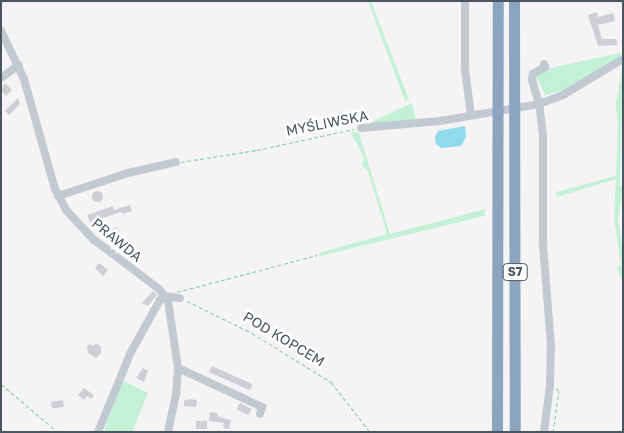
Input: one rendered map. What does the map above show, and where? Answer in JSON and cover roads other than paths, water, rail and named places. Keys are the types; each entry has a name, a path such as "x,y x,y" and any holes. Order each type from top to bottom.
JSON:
{"highway":[{"name":"S7","path":"497,432 498,1"},
{"name":"S7","path":"514,1 515,432"}],"street":[{"path":"465,1 465,69 471,116"},
{"name":"PRAWDA","path":"1,31 19,65 58,196 66,210 93,239 168,296"},
{"name":"MYŚLIWSKA","path":"361,128 407,125 540,104 563,96 623,59"},
{"path":"544,64 545,67 533,74 532,80 540,104 543,135 543,245 551,346 550,385 544,432"},
{"path":"1,78 19,65"},
{"path":"58,196 128,173 176,162"},
{"path":"98,432 131,352 160,300 168,296 180,298"},
{"path":"168,296 178,368 176,394 168,432"},
{"path":"178,368 262,407 260,414"}],"water":[{"path":"465,126 466,137 461,146 441,148 436,144 435,137 438,131"}]}
